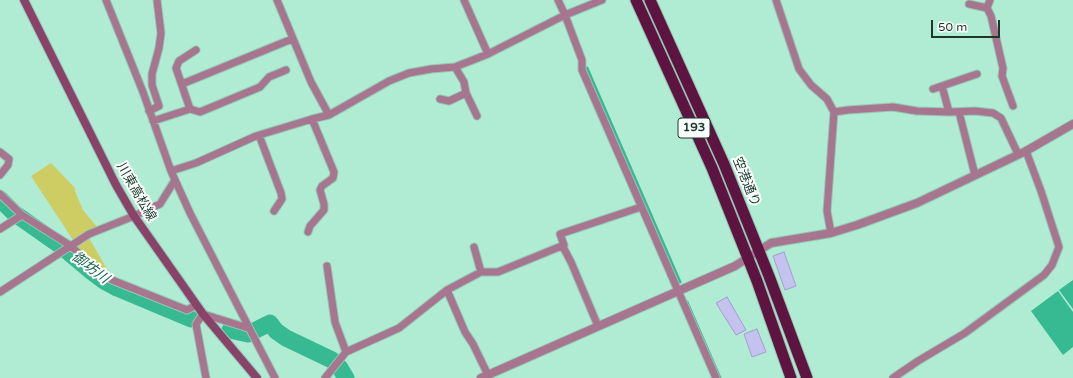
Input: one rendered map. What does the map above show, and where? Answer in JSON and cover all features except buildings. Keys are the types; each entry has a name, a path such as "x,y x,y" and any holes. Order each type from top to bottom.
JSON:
{"highway":[{"name":"空港通り","path":"636,0 712,168 748,257 790,378"},
{"name":"空港通り","path":"650,0 724,164 807,378"}],"main road":[{"name":"川東高松線","path":"24,0 116,185 134,216 196,305 257,378"}],"street":[{"path":"106,0 150,111 175,180 248,328 275,378"},
{"path":"150,111 159,106 152,85 152,74 159,48 161,33 157,0"},
{"path":"277,0 311,82 329,115"},
{"path":"464,0 488,54"},
{"path":"558,0 582,60 582,70 670,276 716,378"},
{"path":"171,171 196,163 259,135 329,115 389,81 409,73 456,67 488,54 565,15 602,0"},
{"path":"776,0 800,69 811,85 827,99 834,112 827,210 831,233"},
{"path":"990,0 987,8 991,16 1003,68 1002,76 1013,106"},
{"path":"969,4 987,8"},
{"path":"182,84 292,39"},
{"path":"190,109 176,68 179,61 196,50"},
{"path":"456,67 464,82 466,93 477,116"},
{"path":"153,121 190,109 200,112 260,87 269,77 286,70"},
{"path":"933,89 977,74"},
{"path":"942,86 949,112"},
{"path":"440,99 449,101 466,93"},
{"path":"834,112 893,107 917,111 975,111 993,113 1001,118 1022,153 1041,191 1059,248 1052,265 1044,275 965,333 893,378"},
{"path":"959,112 975,175"},
{"path":"308,232 310,226 324,210 320,190 322,186 333,178 334,172 312,119"},
{"path":"447,290 465,332 473,344 484,376 734,266 771,243 831,233 917,203 1022,153 1073,124"},
{"path":"259,135 281,193 282,199 274,211"},
{"path":"0,152 9,159 8,165 0,175"},
{"path":"0,292 90,234 103,230 160,204 175,180"},
{"path":"0,194 20,216 112,280 187,310 196,305"},
{"path":"598,326 571,262 562,246 564,245 560,234 641,207"},
{"path":"0,229 20,216"},
{"path":"325,378 346,352 399,328 447,290 481,272 498,272 562,246"},
{"path":"474,247 481,272"},
{"path":"327,266 335,322 346,352"},
{"path":"206,378 196,324 203,314 248,328"}],"shaded area":[{"path":"51,163 75,188 83,210 98,228 73,240 31,176"},
{"path":"89,238 111,276 104,273 84,255 76,245"},
{"path":"1073,280 1073,309 1059,290"},
{"path":"1058,291 1073,312 1073,347 1063,355 1031,311"}],"waterway":[{"path":"587,68 680,282"},
{"name":"御坊川","path":"0,199 14,213 61,246 104,281 117,288 191,319"},
{"path":"687,302 720,378"},
{"name":"御坊川","path":"254,331 270,323 276,331 286,338 332,360 340,368 346,378"},
{"name":"御坊川","path":"230,330 248,334"}]}
